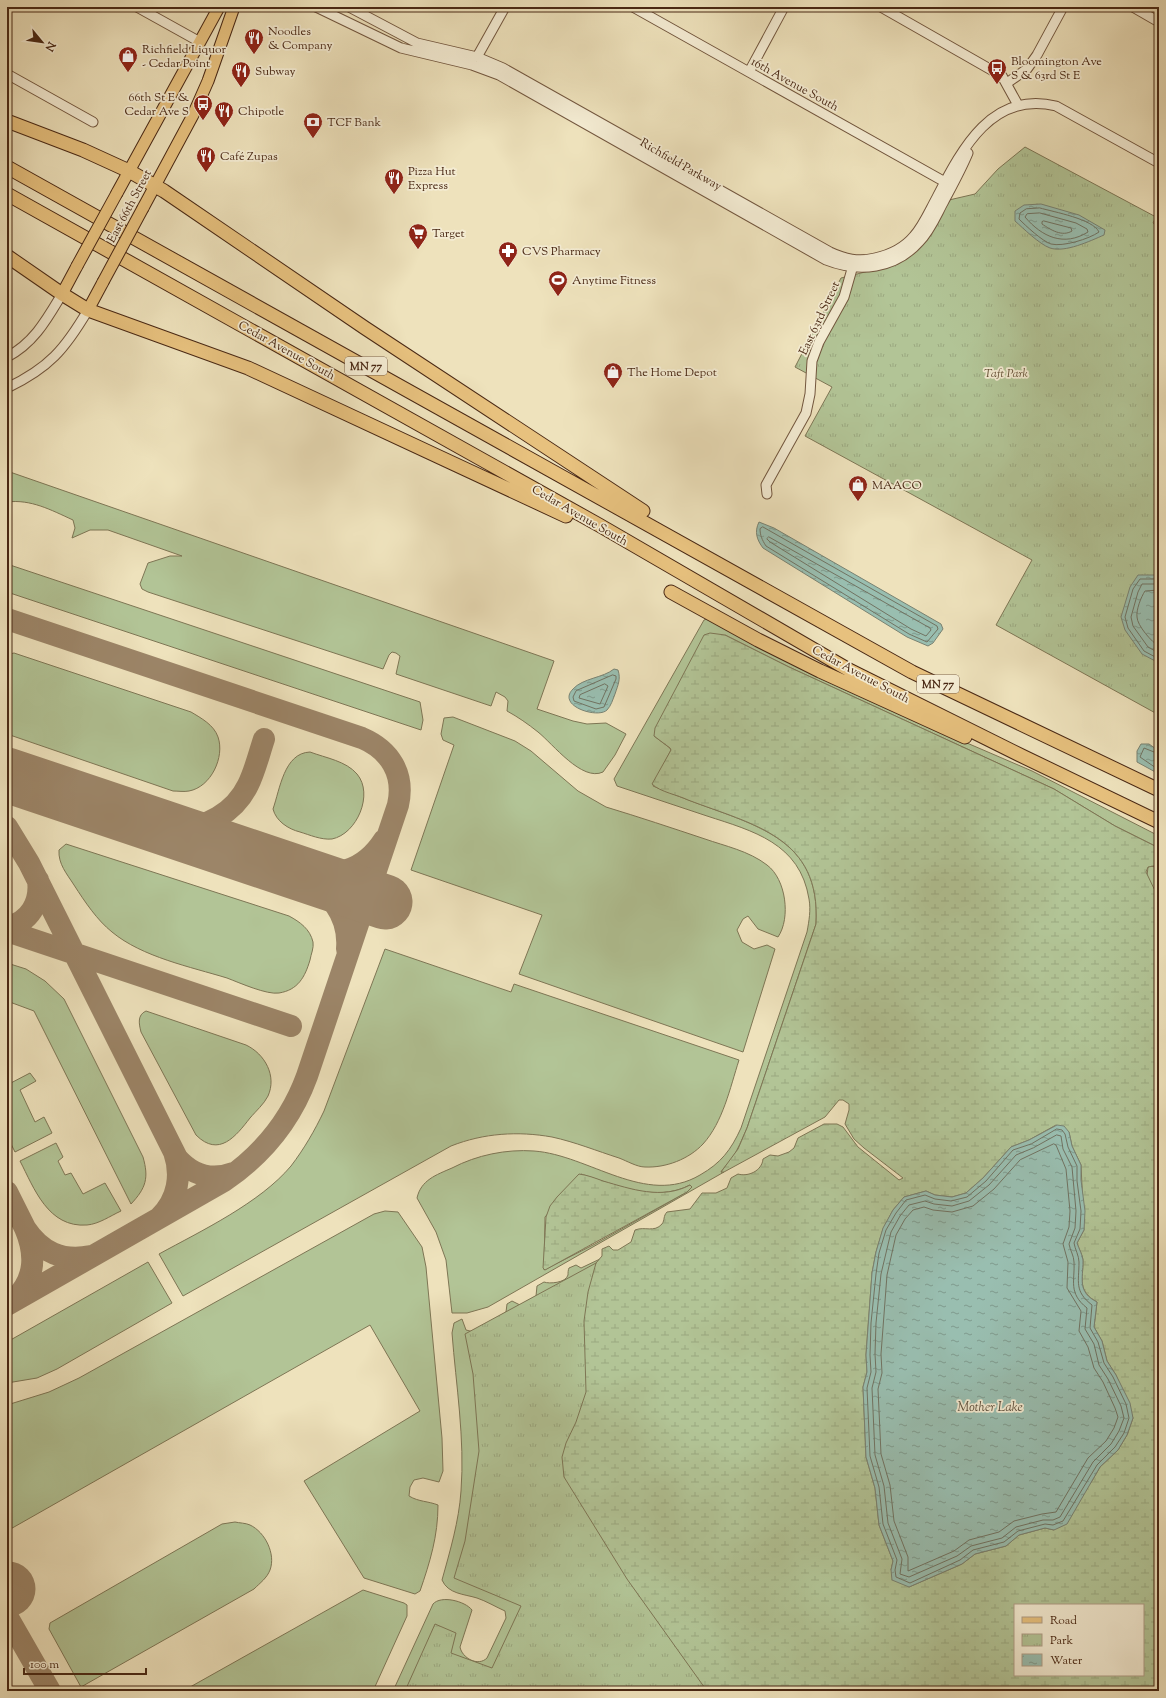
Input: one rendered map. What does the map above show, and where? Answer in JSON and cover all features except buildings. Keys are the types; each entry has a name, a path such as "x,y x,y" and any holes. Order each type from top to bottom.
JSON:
{"highway":[{"path":"7,121 83,150 129,171 155,186 365,328 724,566"},
{"name":"Cedar Avenue South","path":"7,167 912,672 1159,790"},
{"name":"Cedar Avenue South","path":"7,194 599,525 849,670 1159,822"},
{"path":"7,256 88,310 248,368 502,485 709,589"},
{"path":"671,592 758,640 820,671 966,738 1022,756"},
{"path":"1075,782 1159,832"}],"main road":[{"name":"East 66th Street","path":"62,294 219,7"},
{"name":"East 66th Street","path":"88,310 193,115 208,81 234,7"}],"street":[{"path":"137,7 200,42"},
{"path":"317,7 355,20 363,14"},
{"name":"Richfield Parkway","path":"317,7 401,48 491,71 826,260 875,266 904,256 920,242 930,228 960,173 977,133"},
{"name":"Richfield Parkway","path":"350,7 417,43 477,57 503,68 853,264"},
{"path":"477,57 505,7"},
{"name":"16th Avenue South","path":"633,7 945,182"},
{"path":"749,72 784,7"},
{"path":"881,7 996,71 1007,83 1013,106 1038,103 1056,106 1159,163"},
{"path":"1007,83 1023,73 1037,55 1063,7"},
{"path":"1133,7 1159,22"},
{"path":"7,74 93,122"},
{"name":"Richfield Parkway","path":"853,264 880,257 907,243 918,231 945,182 977,133 993,117 1013,106"},
{"name":"East 63rd Street","path":"767,494 766,485 806,413 810,394 812,361 819,342 844,297 853,264"},
{"path":"7,357 26,344 36,334 62,294"},
{"name":"East 66th Street","path":"7,388 34,374 61,351 73,335 88,310"}],"green space":[{"name":"Taft Park","path":"1025,147 1156,217 1153,223 1159,227 1159,715 996,625 1032,560 805,436 832,387 795,367 841,278 893,265 949,200 975,194 998,169"},
{"path":"7,471 554,661 537,709 587,724 606,723 626,734 615,755 603,772 595,774 586,772 568,760 534,729 507,711 508,701 505,697 496,692 491,706 396,674 400,656 396,653 392,652 389,655 383,669 148,592 142,589 140,584 148,563 170,556 182,556 108,530 90,530 72,538 75,528 73,520 41,506 24,502 7,502"},
{"path":"7,564 420,702 423,720 421,730 7,592"},
{"path":"709,618 960,740 1032,771 1159,836 1159,848 1115,826 1054,789 789,667 725,635 654,736 671,750 653,786 735,817 773,836 789,847 801,861 810,878 815,899 816,924 747,1128 731,1160 721,1172 724,1172 488,1307 467,1313 452,1313 446,1260 436,1232 417,1198 422,1187 430,1179 462,1163 482,1156 502,1152 534,1151 555,1154 638,1183 659,1185 680,1183 700,1175 720,1161 733,1143 741,1128 807,932 810,916 810,903 804,880 796,865 785,852 772,842 757,834 741,827 617,786 614,779 704,620","holes":["581,1174 622,1187 649,1192 677,1190 690,1185 687,1192 595,1244 544,1270 545,1217"]},
{"path":"710,633 725,635 789,667 1054,789 1115,826 1159,848 1159,868 1154,866 1148,867 1146,872 1159,899 1159,1691 674,1691 592,1590 525,1322 594,1267 602,1256 602,1249 609,1246 613,1250 618,1250 631,1242 635,1230 653,1229 659,1227 662,1224 667,1212 690,1209 702,1193 716,1193 727,1188 731,1178 738,1174 746,1175 754,1172 760,1167 763,1159 770,1155 778,1156 789,1152 794,1148 798,1138 824,1124 837,1124 843,1127 858,1147 899,1180 903,1178 854,1139 845,1124 849,1104 843,1100 839,1100 825,1117 724,1172 721,1172 738,1149 747,1128 816,924 815,895 807,871 795,853 779,839 759,827 664,791 652,784 671,750 654,736 655,728 704,635","holes":["1056,1125 1069,1132 1072,1146 1081,1165 1084,1230 1077,1243 1083,1259 1082,1284 1086,1293 1097,1302 1094,1327 1102,1341 1107,1361 1116,1375 1133,1418 1127,1435 1118,1450 1100,1467 1092,1481 1054,1530 1045,1528 1019,1535 1006,1546 975,1554 962,1564 909,1587 891,1570 893,1561 879,1525 875,1488 866,1457 863,1387 867,1372 866,1355 872,1273 876,1252 883,1229 893,1210 904,1197 926,1191 935,1195 952,1197 966,1193 983,1178 1011,1147 1029,1140"]},
{"path":"14,653 191,712 203,719 214,729 220,745 218,762 210,777 204,784 197,788 187,791 173,791 7,734 7,658 10,654"},
{"path":"453,717 515,741 531,751 578,791 606,807 737,849 760,860 773,871 779,879 785,910 782,929 778,937 758,929 748,916 743,919 737,930 742,942 754,949 767,945 775,949 743,1052 519,974 542,915 411,870 454,745 443,740 441,734 444,718"},
{"path":"310,752 335,760 347,766 357,774 362,782 364,792 363,802 355,822 349,830 341,836 332,839 320,838 291,829 280,821 273,809 284,773 289,765 301,754"},
{"path":"66,844 289,916 304,926 312,937 313,949 306,972 300,982 291,989 279,993 268,992 152,955 124,941 112,932 96,916 66,873 61,864 59,850"},
{"path":"1151,866 1159,868 1159,899 1147,876 1148,867"},
{"path":"385,949 511,992 514,984 739,1060 725,1104 716,1126 703,1144 691,1154 677,1162 653,1167 639,1166 578,1144 539,1135 501,1134 476,1138 463,1142 451,1146 183,1296 159,1254 211,1226 247,1204 263,1192 291,1166 309,1139 324,1111"},
{"path":"7,963 26,969 45,981 64,999 143,1157 146,1171 145,1182 140,1193 131,1204 34,1011 7,1001"},
{"path":"146,1011 246,1045 259,1054 268,1066 271,1081 268,1096 239,1131 226,1142 212,1145 204,1142 196,1135 141,1032 139,1023 140,1017"},
{"path":"30,1073 36,1081 20,1090 35,1122 44,1117 52,1133 15,1152 7,1136 7,1085"},
{"path":"56,1143 63,1157 58,1161 65,1175 71,1173 83,1194 105,1183 121,1211 100,1221 87,1225 73,1224 62,1220 52,1213 37,1194 20,1161"},
{"path":"579,1174 646,1192 669,1192 690,1185 692,1187 687,1192 545,1270 543,1268 546,1217 550,1206"},
{"path":"385,1211 398,1212 422,1247 426,1267 442,1438 443,1471 439,1482 423,1478 414,1480 410,1487 409,1496 438,1505 437,1527 433,1549 420,1591 415,1594 364,1578 304,1481 420,1411 370,1325 7,1531 7,1405 49,1392 79,1378 374,1214"},
{"path":"600,1259 596,1263 561,1529 508,1671 417,1691 393,1691 433,1604 437,1601 453,1600 464,1604 472,1610 460,1647 461,1651 467,1658 479,1662 487,1658 506,1618 505,1611 480,1599 452,1591 442,1580 454,1536 461,1491 462,1471 460,1412 452,1333 454,1323 462,1319 466,1330 474,1332 506,1312 507,1304 512,1301 520,1305 536,1296 537,1286 544,1282 553,1283 564,1280 567,1278 569,1268 576,1265 581,1268"},
{"path":"148,1262 172,1303 57,1369 37,1378 7,1383 7,1342"},
{"path":"596,1263 588,1292 584,1321 586,1392 562,1457 564,1477 627,1579 707,1691 405,1691 435,1624 456,1633 451,1653 492,1668 521,1606 454,1578 465,1541 479,1451 473,1374 465,1334"},
{"path":"235,1522 248,1524 255,1528 265,1538 268,1544 272,1557 269,1573 263,1580 254,1589 81,1687 49,1629 50,1623 222,1524"},
{"path":"363,1590 407,1605 407,1616 373,1691 183,1691"}],"water":[{"path":"1041,204 1079,215 1105,230 1104,235 1070,248 1050,248 1031,236 1015,221 1015,211 1024,205"},
{"path":"759,522 774,528 941,624 943,629 933,643 928,646 907,637 763,548 757,536 757,526"},
{"path":"1138,575 1159,575 1159,663 1142,654 1125,630 1121,617 1130,587"},
{"path":"614,669 618,670 619,682 610,707 607,710 596,713 588,712 580,709 570,701 569,695 577,685"},
{"path":"1141,744 1149,744 1159,751 1159,774 1137,762 1137,751"},
{"name":"Mother Lake","path":"1057,1125 1064,1126 1069,1132 1072,1146 1081,1165 1081,1180 1085,1211 1084,1230 1077,1243 1083,1259 1082,1284 1086,1294 1097,1302 1094,1327 1102,1341 1107,1361 1130,1403 1133,1418 1127,1435 1118,1450 1100,1467 1067,1524 1054,1530 1045,1528 1019,1535 1006,1546 975,1554 962,1564 909,1587 892,1580 891,1570 893,1561 879,1525 875,1488 866,1457 863,1387 867,1372 866,1355 872,1273 883,1228 893,1210 904,1197 926,1191 935,1195 952,1197 966,1193 983,1178 1011,1147 1029,1140"}],"taxiway":[{"path":"7,619 362,738 372,743 388,756 397,773 400,794 398,805 307,1076 293,1107 284,1122 251,1160 224,1181 7,1305"},
{"path":"128,815 158,824 176,827 198,826 218,817 235,803 248,785 264,739"},
{"path":"7,827 29,863 177,1158 189,1169 203,1175 218,1176 233,1173"},
{"path":"347,949 347,936 341,914 328,896 301,874 337,872 358,866 367,860 384,840"},
{"path":"7,927 22,921 32,910 38,896 38,880"},
{"path":"7,931 291,1026"},
{"path":"160,1217 171,1202 177,1186 178,1169 174,1152"},
{"path":"7,1192 25,1228"},
{"path":"15,1299 27,1283 32,1265 31,1247 25,1228 38,1243 53,1253 71,1258 91,1256"},
{"path":"7,1616 50,1691"}],"runway":[{"path":"7,775 385,902"}],"place":[{"name":"Noodles & Company","path":"254,55"},
{"name":"Richfield Liquor - Cedar Point","path":"128,73"},
{"name":"Bloomington Ave S & 63rd St E","path":"997,85"},
{"name":"Subway","path":"241,88"},
{"name":"66th St E & Cedar Ave S","path":"203,121"},
{"name":"Chipotle","path":"224,128"},
{"name":"TCF Bank","path":"313,139"},
{"name":"Café Zupas","path":"206,173"},
{"name":"Pizza Hut Express","path":"394,195"},
{"name":"Target","path":"418,250"},
{"name":"CVS Pharmacy","path":"508,268"},
{"name":"Anytime Fitness","path":"558,297"},
{"name":"The Home Depot","path":"613,389"},
{"name":"MAACO","path":"858,502"}]}
